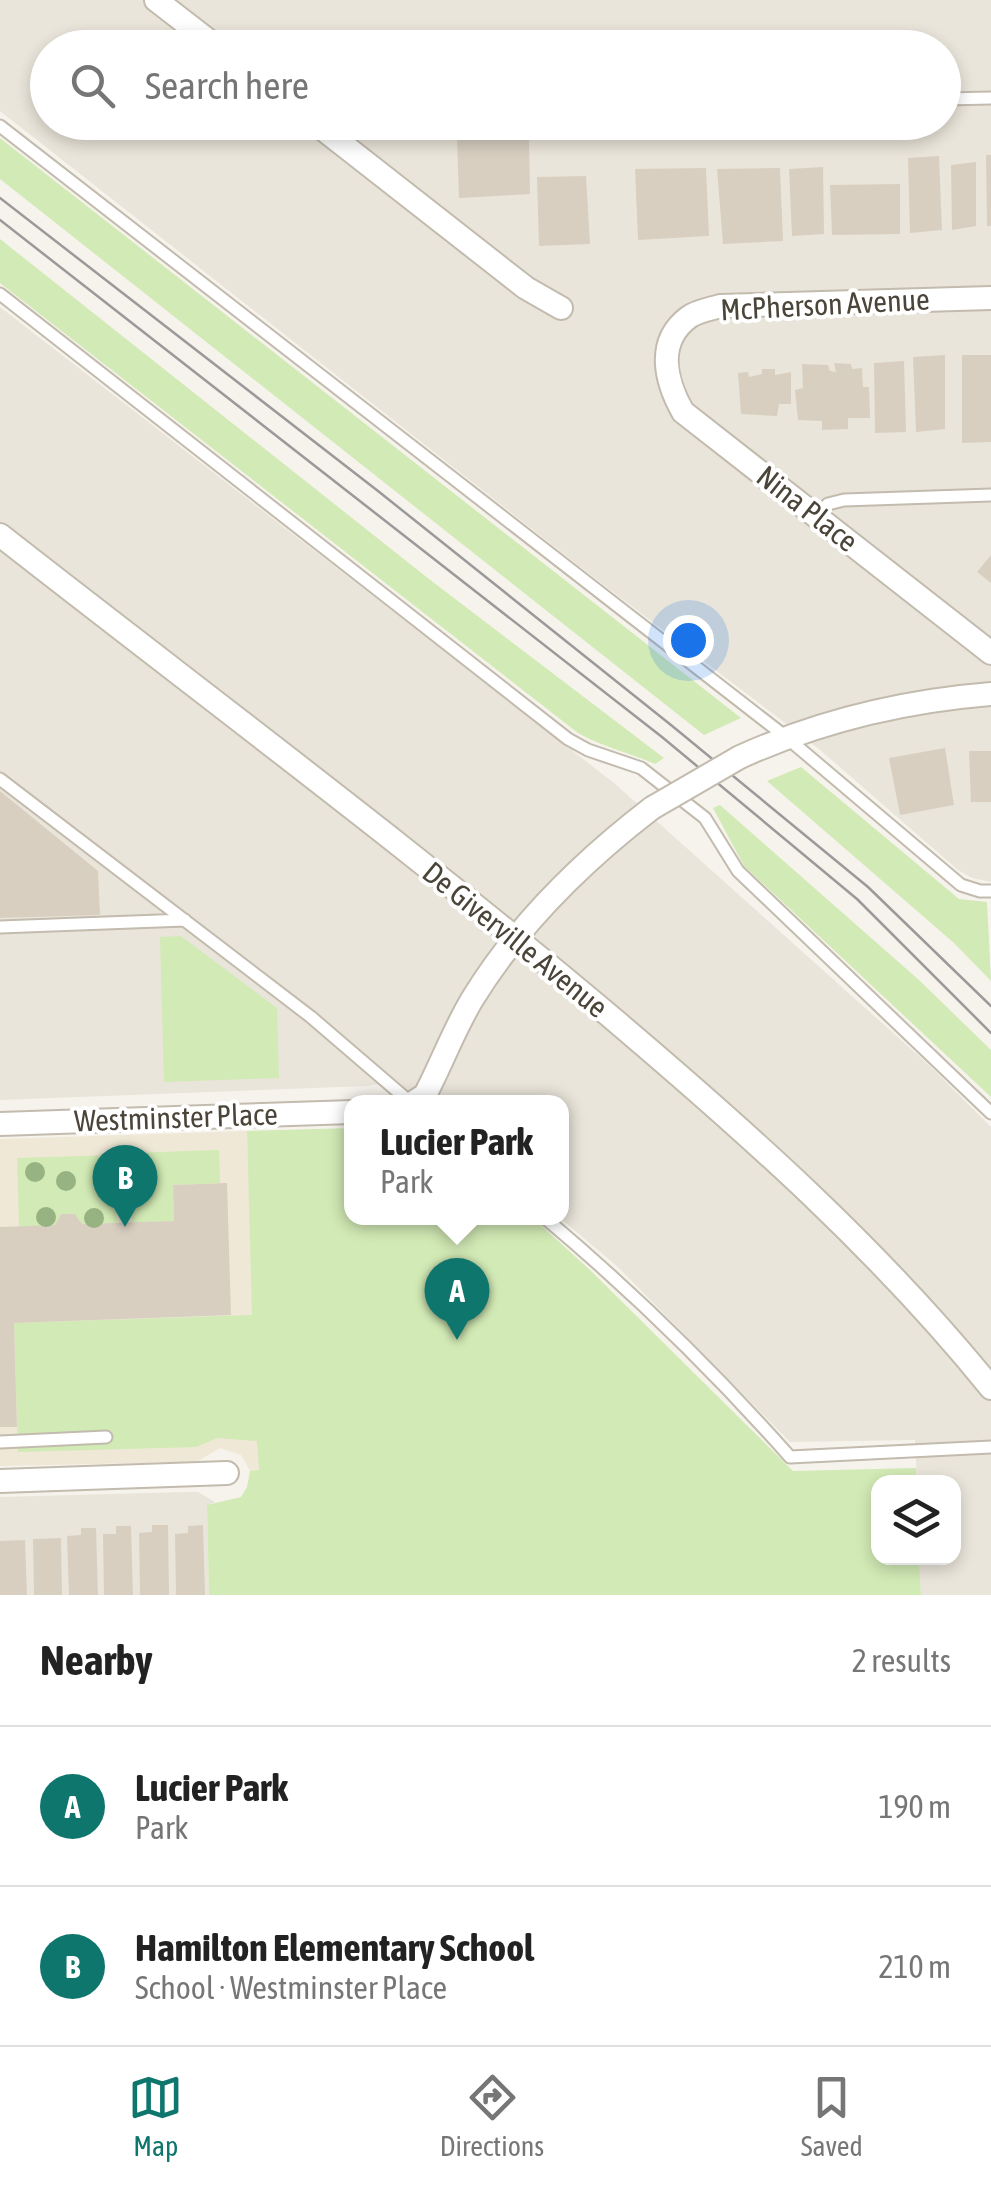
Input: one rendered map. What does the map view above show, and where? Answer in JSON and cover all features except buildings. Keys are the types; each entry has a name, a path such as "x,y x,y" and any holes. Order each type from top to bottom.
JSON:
{"street":[{"path":"156,0 195,30"},
{"path":"337,140 526,288 561,308"},
{"name":"McPherson Avenue","path":"670,339 690,316 720,306 991,298"},
{"name":"Nina Place","path":"670,339 668,386 684,412 991,653"},
{"name":"De Giverville Avenue","path":"0,535 518,938 721,1111 860,1243 947,1333 991,1388"},
{"path":"425,1095 474,997 518,938 590,857 652,808 740,757 786,737 845,718 916,702 991,694"},
{"name":"Westminster Place","path":"0,1124 344,1112"},
{"path":"0,1481 227,1474"}],"lane":[{"path":"961,99 991,98"},
{"path":"0,126 786,737 961,885 991,891"},
{"path":"0,294 568,739 640,768 705,818 738,871 991,1113"},
{"path":"816,516 828,504 844,500 991,495"},
{"path":"0,779 311,1017 404,1095"},
{"path":"0,927 185,920"},
{"path":"553,1225 624,1284 730,1390 790,1457 991,1448"},
{"path":"0,1442 106,1437"}],"shaded area":[{"path":"0,0 991,0 991,882 958,870 819,749 579,566 37,140 961,140 961,30 30,30 30,135 0,111"},
{"path":"0,307 614,783 930,1066 991,1127 991,1595 921,1595 919,1565 961,1565 961,1475 917,1475 915,1440 790,1442 618,1267 568,1225 569,1095 414,1095 397,1081 368,1086 0,1100"},
{"path":"247,1131 259,1470 250,1471 241,1455 220,1448 198,1461 0,1466 0,1139"},
{"path":"198,1492 215,1502 207,1506 209,1595 0,1595 0,1497"}],"green space":[{"path":"0,138 741,718 704,735 0,179"},
{"path":"0,239 429,579 664,758 655,764 578,733 0,283"},
{"path":"801,767 959,899 987,902 991,981 954,943 767,781"},
{"path":"720,805 919,980 991,1050 991,1097 744,866 713,808"},
{"path":"181,936 277,1008 279,1078 164,1082 160,937"},
{"path":"344,1128 344,1225 541,1225 793,1471 916,1468 916,1475 871,1475 871,1565 919,1565 921,1595 209,1595 207,1505 241,1497 250,1471 259,1470 257,1441 217,1438 196,1447 18,1452 14,1323 252,1315 247,1131"},
{"path":"219,1150 220,1183 173,1185 174,1221 132,1223 130,1153"},
{"path":"114,1155 117,1223 82,1224 75,1214 61,1214 55,1225 19,1227 17,1158"}],"tram line":[{"path":"0,198 378,491 671,725 868,887 991,1006"},
{"path":"0,220 662,737 857,899 991,1033"}],"place":[{"name":"Hamilton Elementary School","path":"125,1227"},
{"name":"Lucier Park","path":"457,1340"}]}
